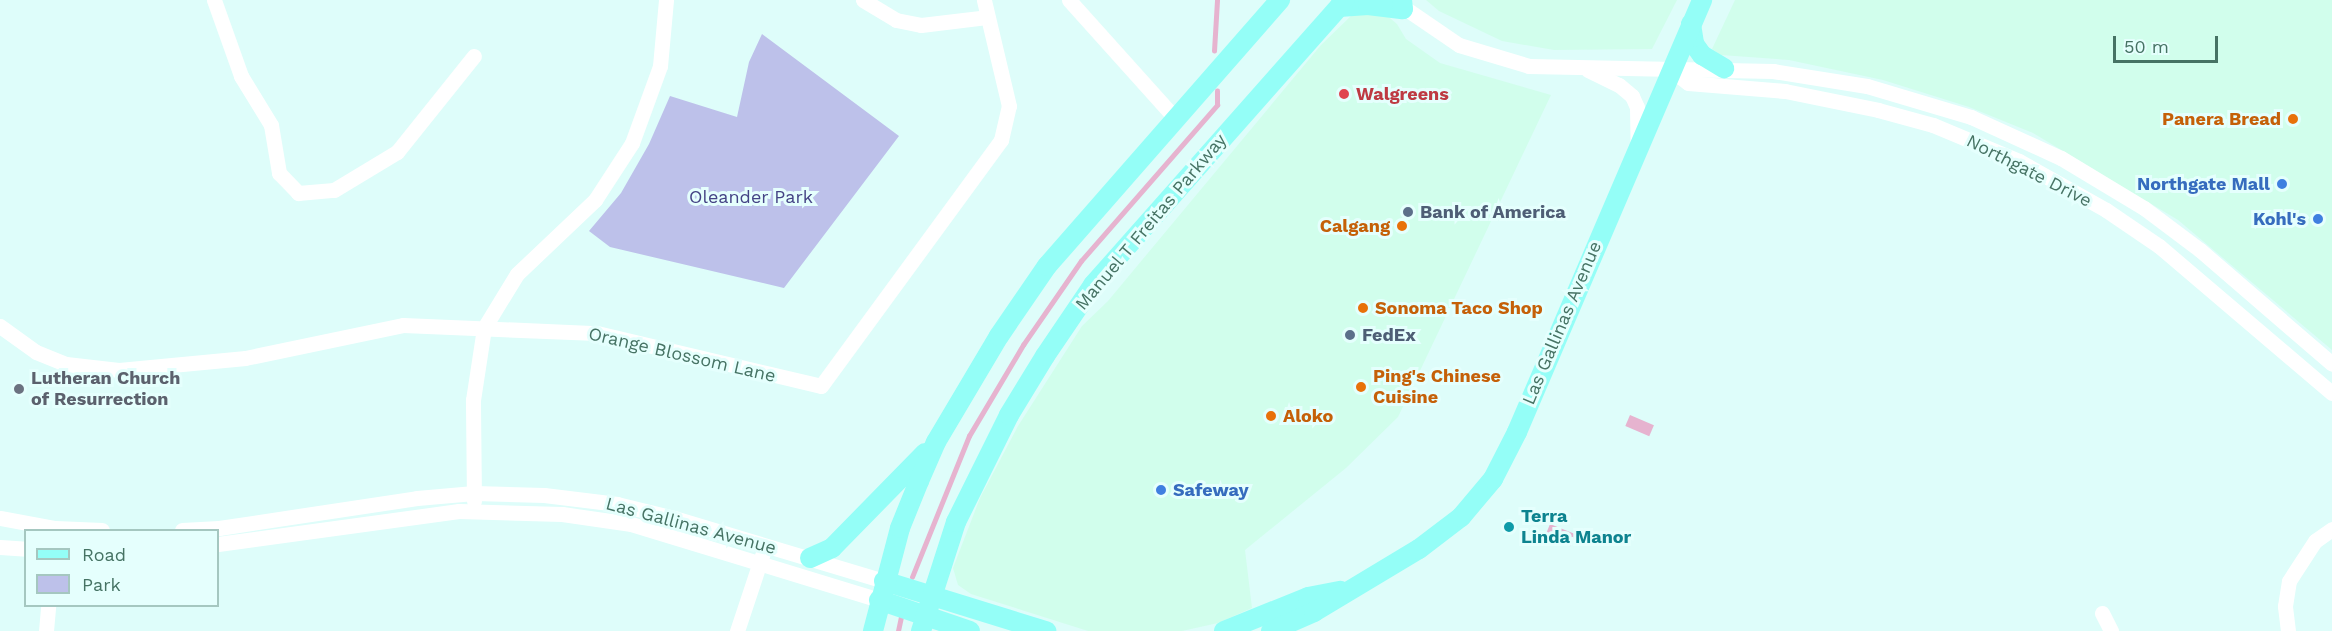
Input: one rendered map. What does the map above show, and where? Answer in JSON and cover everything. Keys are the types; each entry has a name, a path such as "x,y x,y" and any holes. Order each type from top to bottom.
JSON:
{"main road":[{"name":"Manuel T Freitas Parkway","path":"907,602 900,528 936,442 987,354 1047,266 1201,86 1280,0"},
{"name":"Las Gallinas Avenue","path":"1271,631 1351,589 1419,549 1461,517 1492,479 1517,432 1702,0"},
{"name":"Manuel T Freitas Parkway","path":"873,631 907,602 956,522 983,464 1039,366 1093,285 1342,2"},
{"path":"1342,2 1368,5 1399,3"},
{"path":"1691,24 1698,50 1724,68"},
{"path":"810,558 832,548 936,442"},
{"name":"Las Gallinas Avenue","path":"1233,629 1308,597 1351,589"},
{"name":"Las Gallinas Avenue","path":"907,602 970,631"},
{"name":"Las Gallinas Avenue","path":"907,602 1046,631"}],"street":[{"path":"214,0 241,76 271,125 279,173 298,193 334,190 397,152 474,56"},
{"path":"474,510 473,400 484,328 517,274 596,200 632,143 660,66 666,0"},
{"path":"863,0 896,20 921,25 987,17"},
{"name":"Orange Blossom Lane","path":"0,326 36,352 66,364 119,370 245,358 403,325 597,333 821,386 1001,140 1009,106 984,0"},
{"path":"1069,0 1174,117"},
{"name":"Northgate Drive","path":"1399,3 1459,45 1529,66 1671,70 1724,68 1808,75 1943,106 2028,141 2144,208 2200,250 2332,364"},
{"path":"1583,68 1619,85 1632,96 1637,107 1638,150"},
{"name":"Northgate Drive","path":"1671,70 1688,83 1785,91 1933,125 2019,161 2131,226 2186,267 2332,393"},
{"path":"1933,125 1943,106"},
{"name":"Las Gallinas Avenue","path":"197,529 474,493 544,495 616,504 766,545 810,558 907,602"},
{"name":"Las Gallinas Avenue","path":"219,544 474,510 562,514 631,524 907,602"},
{"path":"0,518 55,529"},
{"path":"2288,631 2285,606 2289,581 2315,541 2332,529"},
{"path":"737,631 766,545"},
{"path":"0,547 24,549"},
{"path":"46,631 48,607"},
{"path":"2102,613 2111,631"}],"shaded area":[{"path":"1426,0 1677,0 1652,49 1554,50 1502,41 1439,11"},
{"path":"1735,0 2332,0 2332,350 2178,220 2033,133 1969,107 1883,80 1789,60 1721,55 1712,49"},
{"path":"1384,13 1397,24 1406,39 1440,63 1551,95 1398,417 1346,468 1245,550 1252,608 1218,623 1182,631 1088,631 971,594 958,585 953,568 980,498 1018,426 1082,326 1108,301 1321,45 1352,15"},
{"path":"1630,415 1654,425 1649,436 1625,426"},
{"path":"1550,524 1575,534 1570,546 1545,536"}],"green space":[{"name":"Oleander Park","path":"762,34 899,136 784,288 610,247 589,231 621,193 649,144 670,96 737,117 749,62"}],"waterway":[{"path":"1214,51 1217,0"},
{"path":"912,577 969,436 1023,345 1081,261 1217,105 1217,91"},
{"path":"898,631 901,617"}],"place":[{"name":"Walgreens","path":"1344,94"},
{"name":"Panera Bread","path":"2293,119"},
{"name":"Northgate Mall","path":"2282,184"},
{"name":"Bank of America","path":"1408,212"},
{"name":"Kohl's","path":"2318,219"},
{"name":"Calgang","path":"1402,226"},
{"name":"Sonoma Taco Shop","path":"1363,308"},
{"name":"FedEx","path":"1350,335"},
{"name":"Ping's Chinese Cuisine","path":"1361,387"},
{"name":"Lutheran Church of Resurrection","path":"19,389"},
{"name":"Aloko","path":"1271,416"},
{"name":"Safeway","path":"1161,490"},
{"name":"Terra Linda Manor","path":"1509,527"}]}
